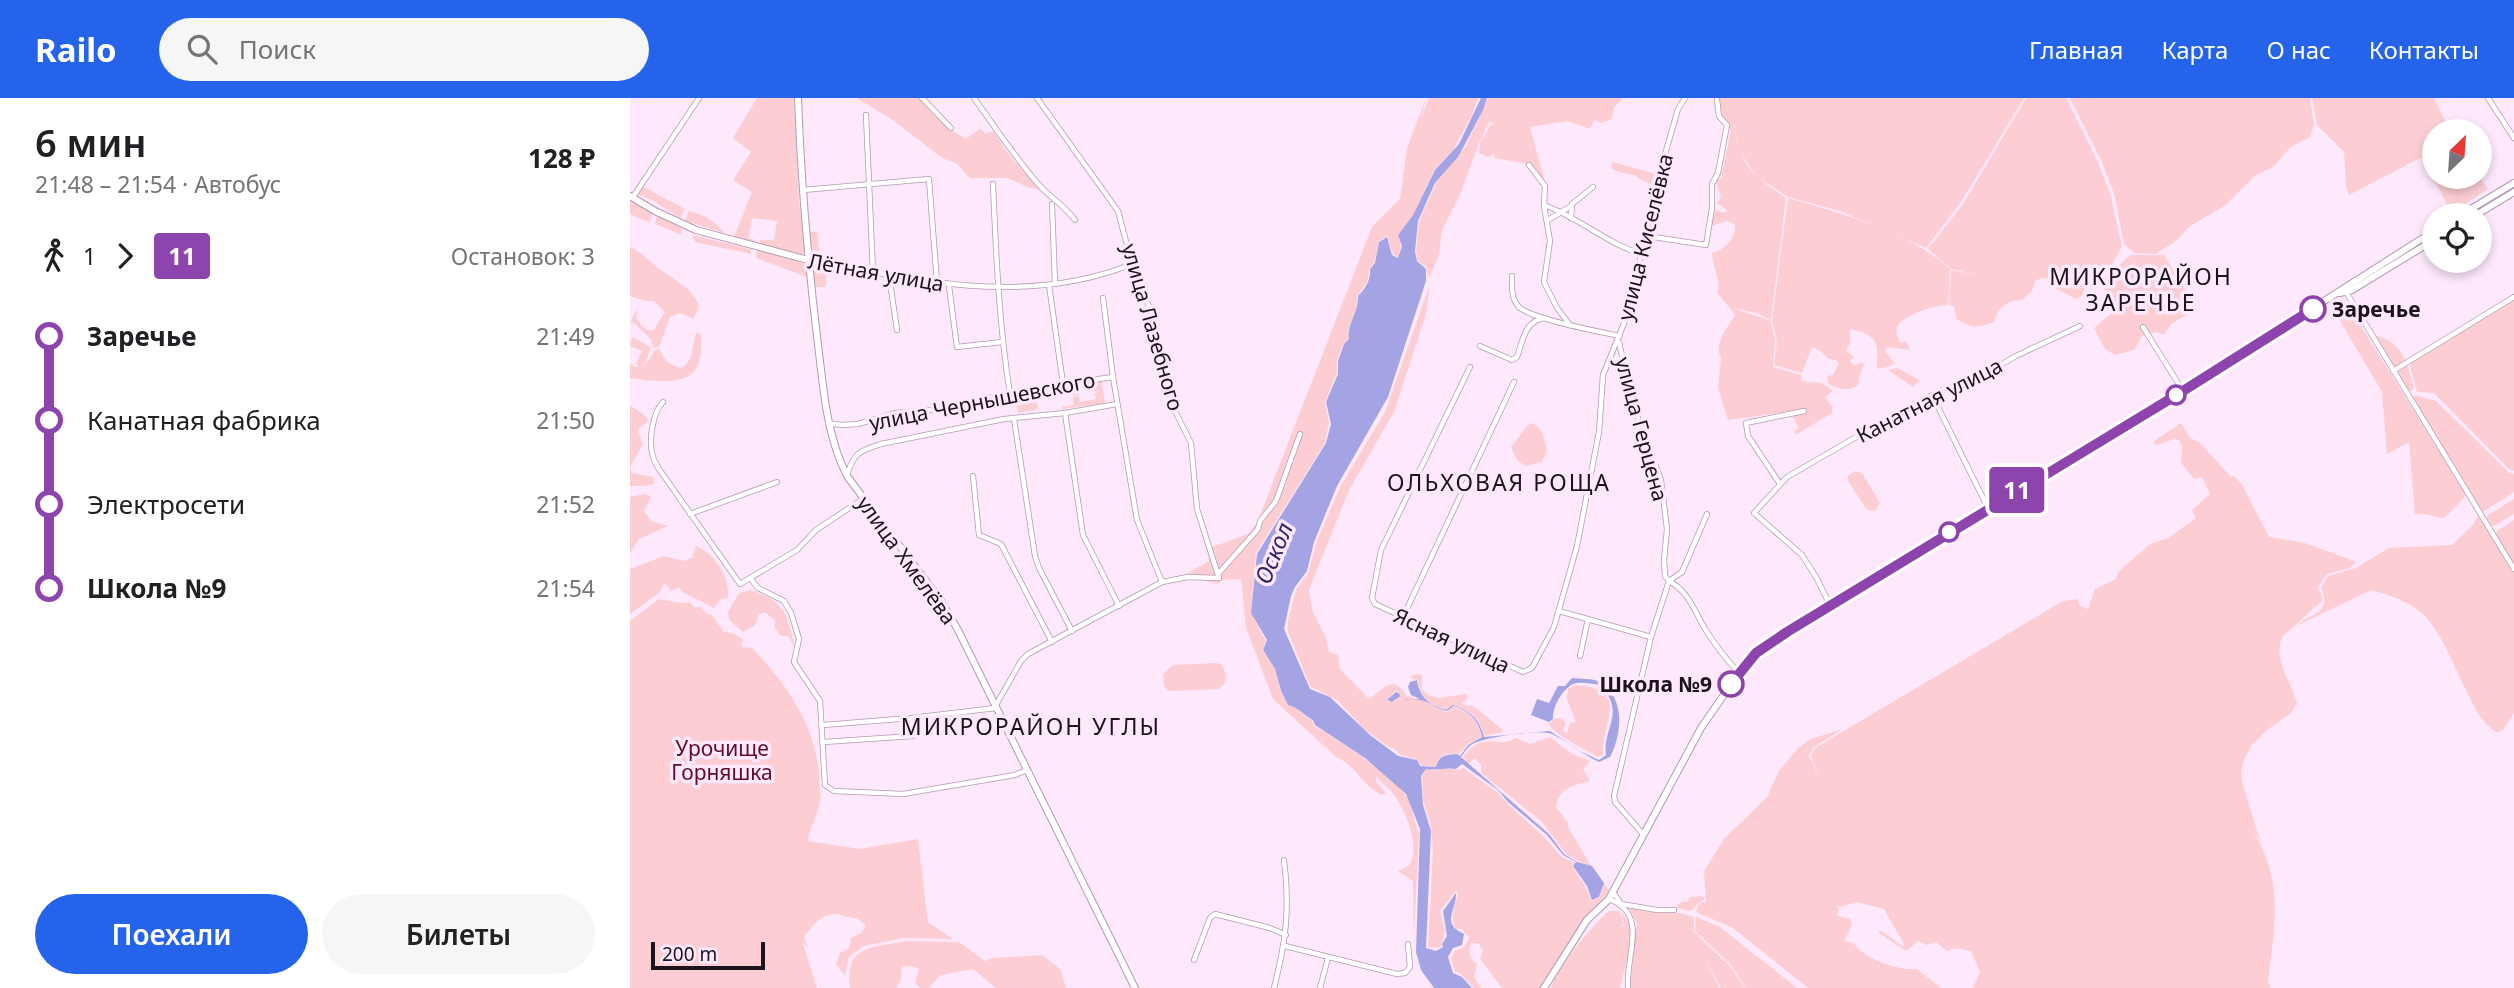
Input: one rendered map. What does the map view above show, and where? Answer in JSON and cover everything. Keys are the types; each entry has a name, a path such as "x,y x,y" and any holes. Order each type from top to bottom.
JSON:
{"main road":[{"name":"улица Хмелёва","path":"798,98 808,260 833,447 847,476 863,499 941,601 997,706 1134,985"},
{"path":"2488,203 2514,183"},
{"path":"2491,203 2514,192"},
{"name":"Лётная улица","path":"631,197 695,230 808,260"},
{"path":"2342,293 2348,284 2422,238"},
{"path":"1544,988 1587,920 1611,895 1702,728 1739,673 1756,653 1988,508 2422,247"},
{"path":"1126,988 1134,985"}],"street":[{"path":"631,197 699,98"},
{"path":"922,98 951,128"},
{"path":"974,98 1027,171 1075,220"},
{"name":"улица Лазебного","path":"1037,98 1118,211 1132,264 1152,314 1177,413 1191,443 1197,509 1219,576"},
{"name":"улица Киселёвка","path":"1559,611 1577,546 1599,432 1603,375 1627,316 1660,172 1678,110 1685,98"},
{"path":"2488,98 2514,138"},
{"path":"1647,236 1706,245 1712,208 1712,184 1718,173 1727,125 1718,116 1717,100"},
{"path":"866,115 873,272"},
{"path":"1528,165 1545,186 1544,205 1550,241 1544,282 1557,308 1571,326"},
{"path":"802,190 929,179 937,283"},
{"path":"993,184 997,289 1010,394"},
{"path":"1548,220 1563,213 1594,187"},
{"path":"1052,204 1052,285 1063,384"},
{"path":"1571,219 1572,204"},
{"path":"1544,205 1641,254"},
{"name":"Лётная улица","path":"808,260 949,285 997,289 1052,285 1132,264"},
{"path":"889,275 897,330"},
{"path":"1512,276 1514,299 1520,309 1619,339"},
{"path":"949,285 957,347 1002,341"},
{"path":"2342,293 2514,569"},
{"path":"1103,298 1113,377"},
{"path":"2393,371 2514,298"},
{"path":"1480,346 1512,360 1517,357 1529,324 1535,319 1547,318"},
{"name":"Канатная улица","path":"1830,605 1809,563 1795,547 1754,513 1787,477 1826,454 1934,394 1976,379 2016,356 2080,326"},
{"path":"2143,327 2183,391"},
{"name":"улица Герцена","path":"1619,339 1633,405 1661,480 1667,529 1664,560 1665,576 1669,581 1651,637 1614,796 1615,802 1643,834"},
{"name":"Ясная улица","path":"1470,367 1381,550 1372,598 1375,604 1522,672 1532,668 1559,611"},
{"name":"улица Чернышевского","path":"828,423 858,424 896,413 949,408 1010,394 1113,377 1117,404 1004,419 881,444 854,456 847,476"},
{"path":"1403,617 1514,382"},
{"path":"1934,394 1934,399 1988,508"},
{"path":"663,402 657,408 652,435 652,453 659,470 740,584 797,550 816,530 863,499"},
{"path":"1117,404 1137,520 1162,582"},
{"path":"1780,484 1748,436 1746,423 1804,411"},
{"path":"1065,413 1083,535 1119,606"},
{"path":"1014,419 1035,556 1039,569 1072,631"},
{"path":"823,725 911,719 997,706 1021,661 1028,654 1162,582 1219,576 1258,529 1260,521 1276,501 1300,434"},
{"path":"973,476 979,535 1001,544 1052,642"},
{"path":"690,514 777,482"},
{"path":"1707,514 1682,572 1669,581 1691,599 1704,627 1739,673"},
{"path":"750,578 758,587 784,601 791,613 799,639 794,662 820,701 825,785 834,791 903,793 1015,775 1028,769"},
{"path":"1559,611 1651,637"},
{"path":"1580,656 1588,619"},
{"path":"824,742 913,736 911,719"},
{"path":"1274,988 1286,934 1284,860"},
{"path":"1611,895 1633,922 1627,975 1622,988"},
{"path":"1621,904 1674,910"},
{"path":"1195,960 1210,918 1215,914 1286,934"},
{"path":"1285,946 1396,974 1405,973 1410,967 1408,944"},
{"path":"1320,988 1328,958"},
{"path":"1627,975 1628,988"}],"green space":[{"path":"757,98 794,98 799,203 805,248 803,255 759,245 760,240 774,240 777,221 752,218 749,238 755,240 754,244 734,237 752,192 733,180 751,152 733,138"},
{"path":"857,98 918,98 951,130 966,139 981,128 985,134 993,131 1009,155 1040,190 1008,178 970,178 956,163 942,158 894,121"},
{"path":"1426,98 1421,119 1429,98 1478,98 1453,150 1434,170 1413,215 1398,235 1401,246 1398,257 1393,254 1387,236 1379,241 1374,263 1369,269 1364,287 1357,296 1349,339 1343,344 1337,361 1337,373 1325,402 1329,423 1325,443 1256,553 1251,613 1266,641 1262,650 1275,669 1280,691 1288,705 1375,767 1409,800 1419,832 1414,940 1413,881 1398,871 1410,864 1414,846 1407,818 1398,801 1375,776 1377,783 1386,793 1382,795 1369,787 1349,765 1336,757 1273,699 1246,628 1241,579 1222,580 1217,584 1184,575 1209,561 1207,549 1248,534 1257,523 1372,227 1400,199 1407,148"},
{"path":"1488,98 1623,98 1614,107 1612,119 1601,123 1594,120 1590,129 1568,121 1530,127 1546,186 1525,163 1494,158 1495,154 1487,157 1479,153 1480,143 1491,124 1494,125 1490,121 1479,143 1459,197 1442,230 1439,256 1429,278 1426,267 1418,261 1416,251 1419,222 1436,183 1466,146"},
{"path":"1715,98 2024,98 1961,202 1926,248 1840,211 1788,197 1760,179 1786,198 1771,320 1757,313 1732,308 1771,321 1775,341 1773,367 1802,375 1801,381 1822,383 1833,391 1825,397 1832,406 1832,413 1797,434 1794,431 1799,428 1792,416 1807,412 1806,409 1728,420 1718,388 1720,341 1735,315 1717,292 1719,285 1712,253 1729,242 1734,234 1735,224 1726,221 1711,226 1716,210 1723,213 1728,211 1717,203 1721,197 1716,181 1721,178 1731,130 1719,118"},
{"path":"2026,98 2066,98 2110,193 2122,246 2112,265 2086,285 2082,296 2076,299 2055,288 2049,279 2042,278 2035,281 2032,291 2022,300 2012,301 2004,306 1994,322 1970,326 1956,318 1954,306 1949,305 1951,270 1979,275 1951,269 1928,249 1963,204"},
{"path":"2070,98 2310,98 2314,125 2310,137 2291,147 2273,167 2256,175 2224,206 2190,226 2176,241 2155,254 2134,253 2124,244 2114,193"},
{"path":"2312,98 2434,98 2444,119 2422,119 2422,157 2349,195 2344,152 2317,125"},
{"path":"1612,162 1656,174 1654,184 1611,168"},
{"path":"642,186 685,209 680,218 654,201 637,194"},
{"path":"2439,189 2488,189 2467,203 2447,203"},
{"path":"1788,198 1852,217 1895,234 1934,256 1950,269 1948,305 1906,318 1897,327 1901,343 1906,341 1910,350 1888,347 1885,351 1895,364 1878,369 1877,350 1872,338 1850,329 1850,344 1846,351 1854,357 1850,361 1854,365 1862,362 1864,364 1858,385 1847,389 1828,384 1827,376 1833,375 1839,364 1812,347 1802,373 1774,365 1777,341 1772,321"},
{"path":"630,200 653,213 650,223 630,214"},
{"path":"689,211 708,219 724,233 685,221"},
{"path":"657,215 681,228 682,235 655,224"},
{"path":"807,231 817,232 820,258 841,261 840,263 812,258"},
{"path":"692,235 750,249 751,254 695,242"},
{"path":"630,247 686,288 699,305 694,319 680,313 670,317 659,347 653,348 651,339 634,323 630,323 638,307 636,318 645,329 653,331 665,312 654,301 630,296"},
{"path":"757,250 800,260 805,265 807,277 756,258"},
{"path":"2131,255 2164,255 2197,309 2171,324 2164,335 2157,332 2142,336 2134,350 2115,355 2105,349 2094,328 2118,308 2113,298 2099,284"},
{"path":"814,262 837,267 836,272 826,273 826,287 814,287 811,264"},
{"path":"1430,284 1426,314 1394,412 1349,490 1309,590 1312,610 1326,638 1329,652 1338,655 1340,669 1369,699 1392,684 1397,685 1406,696 1420,699 1411,700 1424,701 1447,712 1454,707 1465,712 1475,721 1481,737 1467,744 1459,755 1443,755 1438,759 1436,767 1420,765 1417,759 1400,755 1364,729 1338,701 1310,686 1288,632 1288,620 1296,590 1308,573 1317,541 1340,487 1385,412","holes":["1395,691 1400,693 1399,698 1405,700 1398,699 1386,701"]},
{"path":"2342,300 2346,302 2465,493 2464,498 2444,518 2415,514 2409,442 2387,454 2382,392 2332,307"},
{"path":"2514,300 2514,471 2434,393 2417,392 2411,362"},
{"path":"697,332 701,335 701,353 698,365 691,374 671,381 630,378 630,364 636,367 646,364 655,350 660,349 663,357 674,365 681,368 686,365 691,357"},
{"path":"2374,335 2392,343 2402,354 2414,388 2411,391 2407,389"},
{"path":"632,337 651,347 645,363 640,366 636,364 642,351 630,346"},
{"path":"1897,368 1920,380 1913,387 1888,370"},
{"path":"1101,379 1105,403 1062,409 1074,405 1073,397 1079,396 1080,402 1096,399 1095,393 1101,391 1095,392 1094,386 1086,387 1092,383 1085,384 1085,387 1078,388 1079,395 1073,396 1072,387 1082,384 1064,384"},
{"path":"2415,395 2436,401 2508,472 2514,474 2514,492 2483,512 2413,399"},
{"path":"1036,396 1038,409 1018,413 1016,400"},
{"path":"630,406 649,420 638,430 643,444 630,467"},
{"path":"1534,423 1542,432 1547,450 1542,462 1525,466 1517,460 1511,447 1528,425"},
{"path":"2181,423 2190,438 2199,442 2231,477 2234,476 2241,483 2269,537 2305,543 2357,562 2347,569 2327,574 2318,587 2323,600 2282,637 2281,662 2297,703 2291,713 2267,730 2251,746 2243,762 2243,786 2260,840 2253,831 2263,850 2273,886 2275,922 2268,980 2270,988 1973,988 1980,972 1971,951 1954,948 1947,951 1936,942 1927,945 1918,941 1906,951 1879,933 1882,931 1905,946 1884,909 1856,902 1840,907 1834,905 1839,908 1837,916 1850,919 1852,925 1844,941 1854,943 1865,954 1882,963 1917,969 1941,988 1808,988 1733,928 1696,912 1699,904 1706,901 1704,871 1724,839 1767,797 1779,771 1798,748 1811,739 1843,729 1814,747 1809,755 1819,778 1811,755 1815,748 2063,601 2077,599 2080,606 2088,609 2095,589 2116,579 2118,572 2150,544 2168,538 2196,518 2192,510 2210,494 2202,477 2194,479 2181,463 2182,447 2179,440 2157,445 2153,442"},
{"path":"630,467 632,473 653,477 654,484 630,486"},
{"path":"1855,471 1862,473 1880,503 1875,511 1867,510 1848,481 1848,476"},
{"path":"645,494 651,497 644,511 651,521 668,526 639,539 630,553 630,497"},
{"path":"2514,499 2514,514 2494,526 2491,525 2488,515"},
{"path":"2479,515 2514,573 2514,713 2503,730 2497,733 2477,711 2431,624 2407,603 2371,590 2296,626 2322,608 2324,597 2321,588 2328,576 2356,568 2389,548 2452,545 2473,525"},
{"path":"2514,520 2514,565 2495,534"},
{"path":"696,546 709,554 720,567 727,582 728,598 721,599 714,608 681,591 679,587 671,591 665,583 659,593 630,614 630,569 664,556 684,561 692,558"},
{"path":"751,590 772,599 783,611 795,648 788,636 781,636 775,628 775,621 765,612 759,614 755,625 743,632 729,620 728,612 739,593"},
{"name":"Урочище Горняшка","path":"659,599 689,602 694,607 701,607 707,614 712,615 724,632 743,639 741,647 752,648 787,690 805,721 819,773 820,802 807,841 860,849 918,839 928,922 953,939 904,938 863,946 849,957 845,976 836,964 840,953 849,948 851,938 861,933 866,926 857,918 834,914 815,924 804,938 809,949 802,941 817,988 630,988 630,621"},
{"path":"1173,665 1222,665 1226,675 1224,684 1218,689 1169,691 1164,686 1163,674"},
{"path":"1422,675 1422,689 1429,696 1439,698 1466,694 1468,698 1462,704 1472,705 1503,730 1502,732 1484,736 1480,724 1470,712 1453,705 1446,710 1431,703 1423,695 1418,680 1412,679 1411,676"},
{"path":"1575,685 1604,693 1609,701 1603,755 1598,757 1564,738 1549,724 1554,719 1561,718 1566,723 1563,730 1567,733 1570,723 1576,722 1567,699 1568,689"},
{"path":"1550,737 1572,754 1590,761 1583,769 1590,781 1564,791 1556,807 1568,823 1591,866 1566,854 1541,821 1481,773 1481,765 1475,758 1468,764 1463,757 1477,744 1484,742 1502,742 1516,738 1530,744"},
{"path":"1463,768 1497,792 1562,857 1575,863 1572,866 1592,901 1600,897 1604,883 1609,891 1540,988 1502,988 1480,959 1483,950 1478,943 1471,943 1469,952 1477,964 1474,977 1481,988 1474,988 1455,971 1451,958 1455,951 1463,948 1469,938 1462,929 1456,929 1454,924 1453,915 1458,893 1456,891 1440,911 1445,930 1441,947 1428,948 1433,850 1431,826 1423,799 1422,776 1426,769 1434,771"},
{"path":"1690,897 1704,897 1704,900 1691,911 1677,908 1678,904 1687,902"},
{"path":"1629,908 1694,917 1694,932 1730,966 1745,988 1721,988 1706,959 1719,988 1630,988 1637,923"},
{"path":"1609,911 1619,911 1624,924 1617,929 1625,925 1620,911 1630,924 1631,944 1620,988 1551,988 1576,948"},
{"path":"1696,917 1720,927 1797,988 1746,988 1731,965 1695,931"},
{"path":"907,941 959,942 985,961 992,958 1042,955 1061,970 1066,988 996,988 973,969 941,975 929,988 920,988 915,983 919,969 912,966 902,967 901,979 896,988 850,988 849,974 856,956 872,947"}],"water":[{"name":"Оскол","path":"1481,98 1487,98 1458,157 1435,183 1418,221 1415,251 1417,261 1426,269 1426,281 1388,397 1337,486 1314,542 1307,571 1291,596 1284,629 1310,689 1330,697 1370,735 1398,756 1417,760 1420,766 1436,767 1441,758 1453,754 1460,756 1468,745 1482,737 1476,721 1465,711 1469,713 1477,720 1484,737 1515,734 1477,742 1461,757 1549,834 1564,854 1577,862 1592,866 1604,883 1599,897 1592,900 1587,886 1573,866 1576,862 1563,855 1547,835 1498,790 1462,764 1456,769 1426,769 1421,776 1423,805 1431,831 1426,948 1436,951 1443,947 1447,936 1443,911 1456,893 1451,921 1457,930 1464,934 1462,945 1453,948 1448,957 1453,973 1462,977 1472,988 1434,988 1421,970 1416,952 1420,829 1406,794 1365,758 1315,725 1313,720 1299,710 1288,705 1275,669 1263,650 1267,640 1251,613 1257,554 1326,443 1331,424 1326,402 1338,374 1338,361 1344,344 1349,339 1358,296 1365,287 1370,269 1375,263 1379,242 1387,237 1392,255 1398,258 1402,246 1398,235 1413,215 1435,170 1459,144"},
{"path":"1572,678 1590,679 1608,689 1618,706 1619,727 1610,757 1599,762 1583,753 1599,760 1606,755 1607,736 1613,713 1608,695 1600,685 1572,685 1560,697 1553,719 1549,722 1531,715 1537,699 1549,703 1558,686 1565,686"},
{"path":"1417,680 1420,691 1435,706 1446,710 1453,705 1465,711 1454,706 1447,711 1437,708 1427,702 1413,700 1420,699 1411,695 1408,687 1410,682"},
{"path":"1396,692 1400,694 1399,698 1403,699 1398,698 1392,702 1387,700"},
{"path":"1550,731 1569,744 1552,734 1530,733"}],"bus line":[{"name":"11","path":"1731,684 1756,653 1787,632 2313,309"}],"place":[{"name":"Заречье","path":"2313,309"},
{"name":"Школа №9","path":"1731,684"}],"district":[{"name":"МИКРОРАЙОН ЗАРЕЧЬЕ","path":"2141,289"},
{"name":"ОЛЬХОВАЯ РОЩА","path":"1499,482"},
{"name":"МИКРОРАЙОН УГЛЫ","path":"1031,726"}]}
